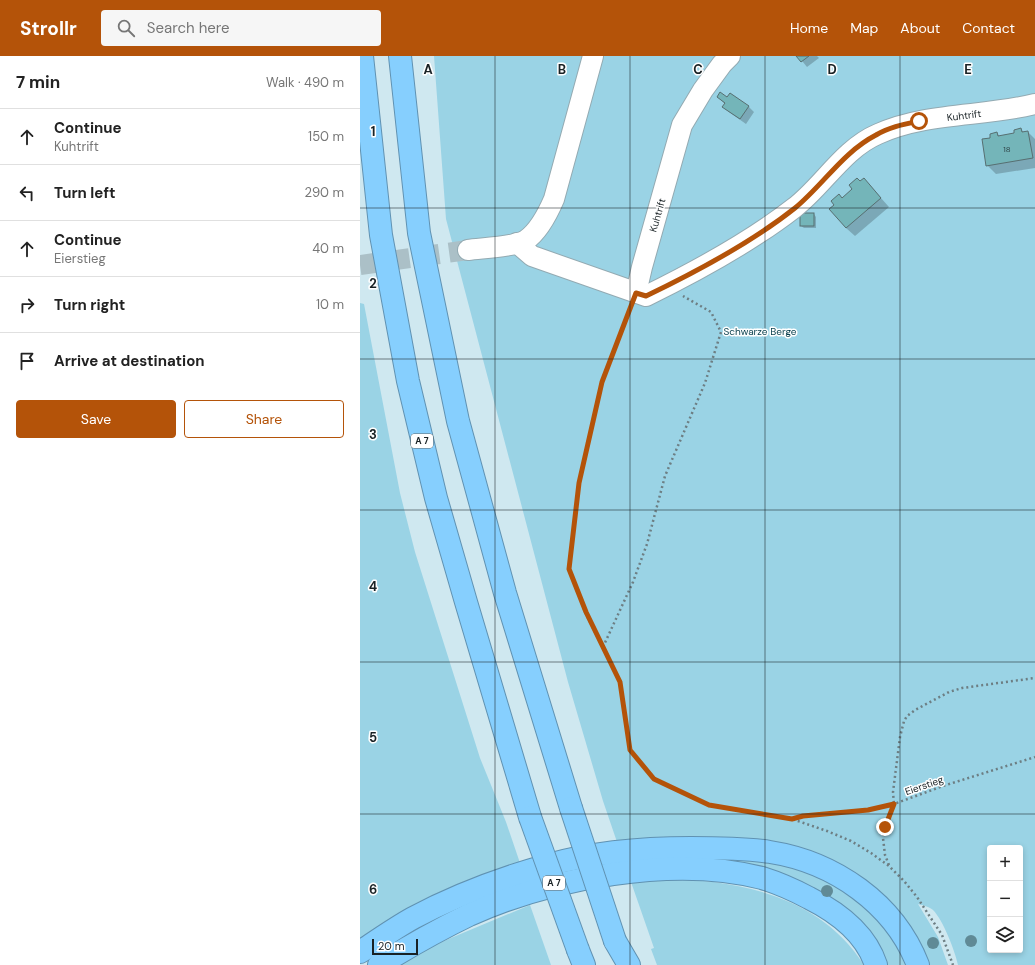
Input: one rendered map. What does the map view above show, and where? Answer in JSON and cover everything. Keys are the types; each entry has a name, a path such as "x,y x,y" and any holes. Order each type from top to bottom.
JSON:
{"highway":[{"name":"A 7","path":"362,56 381,234 408,381 438,505 530,817 581,958"},
{"path":"400,56 419,233 458,421 505,593 571,808 624,965"},
{"path":"360,952 412,919 449,900 512,876 548,865 615,852 667,848 714,848 747,849 771,852 803,860 836,874 855,886 882,908 906,939 918,965"},
{"path":"379,965 413,944 470,915 525,894 580,880 635,871 681,869 707,869 730,872 762,879 788,888 818,903 843,920 861,938 876,965"},
{"path":"615,941 629,965"}],"street":[{"path":"468,250 517,243 526,240 536,230 550,209 593,56"},
{"name":"Kuhtrift","path":"636,293 682,125 703,90 722,64 730,56"},
{"name":"Kuhtrift","path":"517,243 532,256 646,296 697,270 755,236 795,207 842,160 862,143 876,134 898,126 919,121 1018,108 1035,104"}],"path":[{"path":"636,293 602,382 579,483 569,569 586,612 620,682 630,750 654,779 709,805 792,819 852,841 889,866 904,881 930,915 942,935 952,965"},
{"path":"603,647 633,582 647,544 665,476 705,383 721,332 711,312 682,295"},
{"path":"889,866 885,854 883,838 885,827 894,804 900,737 904,721 907,716 915,710 949,692 962,688 1035,678"},
{"name":"Eierstieg","path":"792,819 803,816 868,810 894,804 942,786 1035,757"}],"green space":[{"name":"Schwarze Berge","path":"434,56 1035,56 1035,965 958,965 941,921 933,910 918,904 938,937 948,965 928,965 878,893 707,837 657,838 617,842 603,801 568,682 446,219"},
{"path":"360,303 364,304 400,493 415,552 480,758 506,822 520,863 360,939"},
{"path":"733,857 785,865 825,879 864,905 893,938 907,965 883,965 869,940 732,867"},
{"path":"666,879 723,883 777,897 802,908 825,923 846,942 864,965 657,965 651,949 654,948 631,882"},
{"path":"530,905 551,965 400,965 427,948"}],"building":[{"path":"796,56 809,56 801,62"},
{"path":"720,92 727,97 730,93 749,106 740,119 722,107 725,103 717,97"},
{"path":"1021,128 1022,132 1028,131 1033,158 986,166 982,139 990,138 990,134 997,132 998,136 1014,133 1014,130"},
{"path":"857,178 860,181 864,178 881,198 846,228 829,209 834,205 831,201 839,194 842,198 852,189 849,185"},
{"path":"800,213 814,213 814,226 800,226"}],"tunnel":[{"path":"360,265 468,250"}],"route":[{"path":"885,827 894,804 868,810 803,816 792,819 709,805 654,779 630,750 620,682 586,612 569,569 579,483 602,382 636,293 646,296 697,270 755,236 795,207 842,160 862,143 876,134 898,126 919,121"}]}
